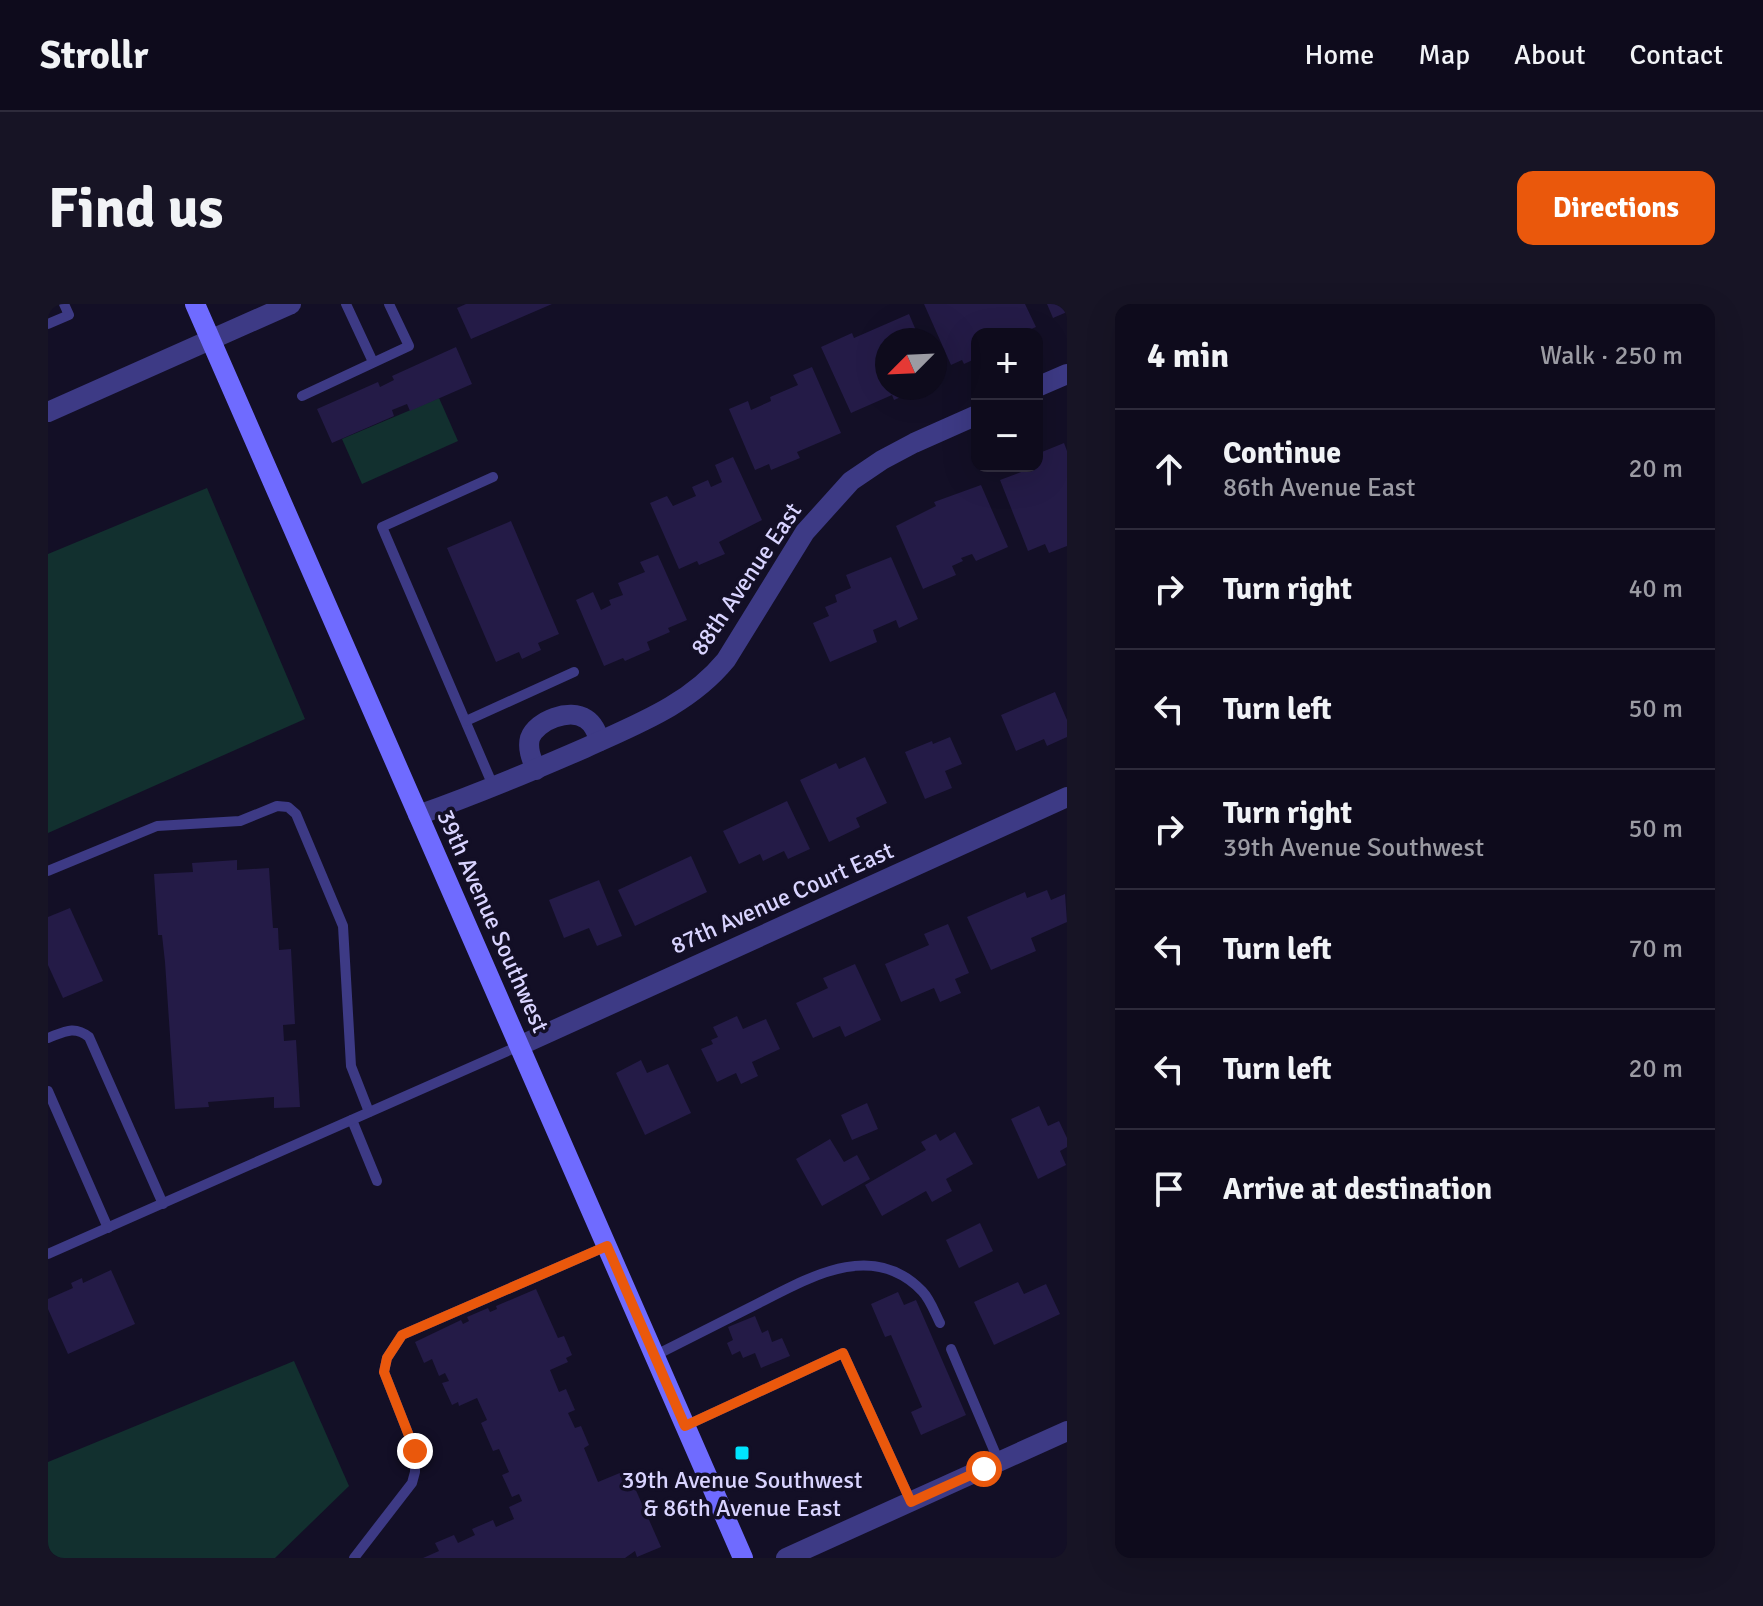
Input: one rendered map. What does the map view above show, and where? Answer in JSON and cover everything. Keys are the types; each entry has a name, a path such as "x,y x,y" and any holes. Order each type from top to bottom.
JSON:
{"main road":[{"name":"39th Avenue Southwest","path":"195,304 743,1558"}],"street":[{"path":"48,412 291,304"},
{"path":"1043,384 1067,374"},
{"name":"88th Avenue East","path":"418,815 536,770 691,695 726,660 805,532 851,481 893,454 971,418"},
{"path":"536,770 529,748 530,740 535,730 546,722 570,714 580,716 594,727 600,741"},
{"name":"87th Avenue Court East","path":"519,1046 1067,797"},
{"path":"786,1558 1067,1431"}],"lane":[{"path":"48,324 69,315 64,304"},
{"path":"346,304 373,362"},
{"path":"302,396 409,346 389,304"},
{"path":"493,477 382,527 494,788"},
{"path":"466,721 574,672"},
{"path":"48,871 144,829 240,821 277,806 288,807 296,814 343,926 351,1066 369,1112"},
{"path":"48,1038 71,1029 81,1030 89,1037 163,1204"},
{"path":"48,1254 519,1046"},
{"path":"48,1091 108,1228"},
{"path":"352,1120 377,1181"},
{"path":"354,1558 412,1483 415,1472 413,1442 384,1372 393,1345 402,1335 607,1246"},
{"path":"654,1356 812,1276 847,1266 875,1266 903,1277 924,1292 940,1323"},
{"path":"951,1349 999,1462"},
{"path":"685,1426 843,1353 911,1502"}],"green space":[{"path":"439,398 458,441 362,484 342,439"},
{"path":"207,488 305,719 48,833 48,554"},
{"path":"294,1361 349,1486 275,1558 48,1558 48,1462"}],"building":[{"path":"466,304 552,304 471,339 457,308"},
{"path":"924,304 1025,304 1036,327 971,328 971,361 964,364 962,360 951,365 947,356 947,328 935,328"},
{"path":"1047,304 1067,304 1067,312 1053,318"},
{"path":"909,314 915,328 877,328"},
{"path":"875,329 875,400 881,400 851,413 821,347 852,333 854,338"},
{"path":"456,347 472,384 410,411 407,404 392,410 394,416 332,443 317,409 378,382 380,387 394,380 392,376"},
{"path":"812,367 841,433 797,452 800,458 771,470 769,464 755,470 729,409 748,401 751,410 771,401 770,397 798,385 793,375"},
{"path":"1064,443 1067,451 1067,546 1049,553 1045,544 1028,551 1000,480 1021,472 1043,472 1043,452"},
{"path":"733,457 762,520 719,542 725,554 679,569 650,503 667,496 673,506 696,496 692,487 708,480 711,487 722,482 715,465"},
{"path":"981,485 1008,547 976,561 972,554 961,558 963,561 952,566 956,575 923,589 896,526 936,506 934,502"},
{"path":"511,521 559,634 538,643 541,650 522,659 519,652 496,662 447,548"},
{"path":"658,555 687,620 647,642 650,650 604,666 576,600 593,592 601,610 611,605 609,600 623,595 618,583 645,572 640,562"},
{"path":"891,557 918,619 899,628 896,620 873,630 877,642 830,662 813,623 829,616 825,607 837,602 835,595 851,588 846,575"},
{"path":"1055,692 1067,720 1067,737 1047,746 1044,739 1016,751 1001,715"},
{"path":"950,737 962,764 945,771 952,788 925,799 905,752"},
{"path":"865,757 887,803 856,818 860,827 829,842 800,780 836,763 839,769"},
{"path":"787,801 810,849 788,859 784,851 763,861 760,854 739,864 723,831"},
{"path":"691,856 707,892 635,926 618,890"},
{"path":"237,860 237,870 269,868 273,928 278,928 279,950 291,949 295,1024 283,1025 284,1041 296,1040 300,1107 274,1108 274,1097 208,1102 209,1107 175,1109 165,962 162,935 158,935 154,874 193,872 192,863"},
{"path":"599,880 622,936 597,946 589,928 564,938 549,900"},
{"path":"1047,890 1051,900 1065,894 1067,922 1031,938 1036,951 991,970 967,917 1025,892 1027,898"},
{"path":"70,908 103,981 63,998 48,965 48,917"},
{"path":"948,924 969,973 955,979 961,993 940,1002 934,988 901,1002 885,964 929,945 924,934"},
{"path":"855,964 881,1020 845,1037 840,1026 813,1038 796,1003 828,988 823,978"},
{"path":"737,1016 743,1029 766,1019 780,1049 752,1062 758,1076 741,1084 736,1073 717,1082 701,1049 713,1044 711,1040 718,1037 713,1027"},
{"path":"641,1060 647,1073 668,1064 691,1113 645,1135 616,1073"},
{"path":"867,1103 878,1129 852,1140 841,1115"},
{"path":"1039,1106 1048,1126 1059,1121 1067,1138 1067,1147 1060,1151 1066,1165 1038,1179 1011,1119"},
{"path":"955,1132 973,1164 946,1179 952,1191 932,1202 926,1191 882,1216 865,1185 926,1150 921,1142 936,1134 940,1141"},
{"path":"830,1139 844,1162 857,1155 870,1179 822,1206 796,1159"},
{"path":"980,1223 993,1251 959,1268 946,1240"},
{"path":"111,1270 135,1324 68,1354 48,1309 48,1299 73,1288 71,1283 82,1278 83,1283"},
{"path":"1018,1282 1024,1294 1046,1284 1060,1314 994,1345 974,1302"},
{"path":"536,1289 558,1338 564,1336 572,1355 566,1358 568,1362 550,1370 559,1392 566,1389 575,1410 568,1413 575,1428 581,1426 589,1445 584,1448 598,1482 627,1470 661,1547 637,1557 635,1551 625,1558 423,1558 439,1551 435,1543 454,1535 458,1543 475,1535 472,1529 493,1520 496,1527 514,1519 509,1507 522,1501 519,1494 512,1497 502,1475 509,1472 499,1449 493,1451 481,1423 487,1420 477,1398 459,1406 458,1402 452,1405 442,1383 449,1381 445,1373 439,1376 432,1359 424,1363 415,1342 461,1320 463,1324 469,1321 467,1317 488,1308 490,1312 497,1309 496,1306"},
{"path":"898,1292 904,1305 916,1300 966,1415 921,1435 911,1412 922,1407 891,1335 885,1337 871,1304"},
{"path":"755,1316 762,1333 768,1330 772,1342 782,1338 790,1356 761,1368 755,1353 743,1358 740,1351 732,1355 727,1343 733,1340 728,1327"}],"place":[{"name":"39th Avenue Southwest & 86th Avenue East","path":"742,1453"}],"route":[{"path":"415,1451 384,1372 393,1345 402,1335 607,1246 685,1426 843,1353 911,1502 984,1469"}]}
